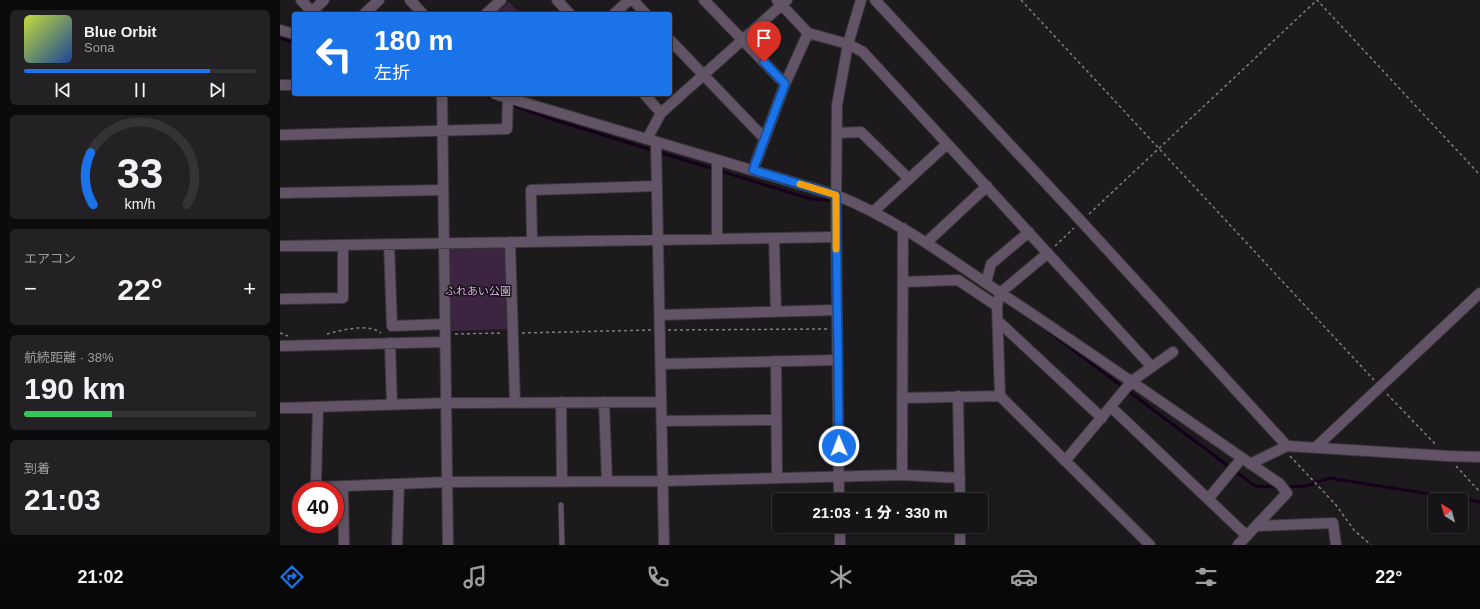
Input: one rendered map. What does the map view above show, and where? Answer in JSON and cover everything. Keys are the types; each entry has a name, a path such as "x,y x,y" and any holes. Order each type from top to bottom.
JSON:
{"street":[{"path":"301,0 312,12"},
{"path":"314,12 324,0"},
{"path":"366,12 379,0"},
{"path":"410,0 421,12"},
{"path":"488,12 501,0"},
{"path":"557,0 568,12"},
{"path":"616,12 630,0"},
{"path":"633,0 644,12"},
{"path":"704,0 785,84"},
{"path":"839,493 836,238 837,105 848,44 861,0"},
{"path":"875,0 1081,221 1287,446"},
{"path":"664,545 657,186 652,141 661,113 704,76 782,2 808,33 848,44 863,52 1152,367"},
{"path":"280,30 292,33"},
{"path":"753,170 785,84 808,33"},
{"path":"672,42 765,139"},
{"path":"280,85 292,85"},
{"path":"442,96 448,545"},
{"path":"502,96 836,195 874,211 927,242 1000,293 1132,381 1283,487 1287,493 1258,526 1238,545"},
{"path":"646,96 661,113"},
{"path":"280,135 442,132 507,129 508,98"},
{"path":"837,133 861,132 909,179"},
{"path":"874,211 947,144"},
{"path":"717,160 717,239"},
{"path":"532,242 531,190 657,186"},
{"path":"927,242 987,186"},
{"path":"280,193 443,190"},
{"path":"902,475 903,228"},
{"path":"986,283 991,264 1029,232"},
{"path":"774,238 776,312"},
{"path":"280,246 836,238"},
{"path":"510,242 515,402"},
{"path":"389,244 392,326 445,324"},
{"path":"280,299 343,298 343,245"},
{"path":"1048,253 1000,293 996,306 998,321 1000,396 1150,545"},
{"path":"902,282 958,280 996,306"},
{"path":"1316,447 1480,293"},
{"path":"660,315 837,310"},
{"path":"998,321 1102,418"},
{"path":"280,346 387,339 445,338"},
{"path":"387,339 392,405"},
{"path":"1065,461 1132,381 1173,352"},
{"path":"661,364 838,360"},
{"path":"776,361 777,478"},
{"path":"958,396 960,493"},
{"path":"902,398 1000,396"},
{"path":"561,402 562,481"},
{"path":"604,402 607,481"},
{"path":"280,408 446,403 662,402"},
{"path":"316,481 318,407"},
{"path":"1111,407 1247,536"},
{"path":"662,422 776,420"},
{"path":"1208,499 1246,461 1287,446 1480,457"},
{"path":"344,487 447,482 663,481 902,475 960,478"},
{"path":"397,545 399,484"},
{"path":"1258,526 1333,523 1336,545"},
{"path":"344,533 344,545"},
{"path":"840,533 840,545"},
{"path":"960,533 960,545"}],"lane":[{"path":"561,505 562,545"}],"path":[{"path":"1021,0 1480,492"},
{"path":"1048,253 1317,0 1480,175"},
{"path":"325,335 343,330 373,329 387,339"},
{"path":"445,338 514,333 837,329"},
{"path":"280,333 290,336"},
{"path":"1311,478 1336,505 1354,530 1371,545"}],"green space":[{"path":"509,2 518,12 498,12"},
{"name":"ふれあい公園","path":"506,248 510,329 450,331 447,249"}],"waterway":[{"path":"280,38 292,42"},
{"path":"487,96 495,99"},
{"path":"510,104 548,118 811,199 835,201"},
{"path":"1036,322 1255,486 1279,487"},
{"path":"1285,487 1306,486 1329,478 1480,502"}],"slow traffic":[{"path":"800,184 836,195 836,249"}],"route":[{"path":"764,62 785,84 753,170 836,195 839,446"}]}
